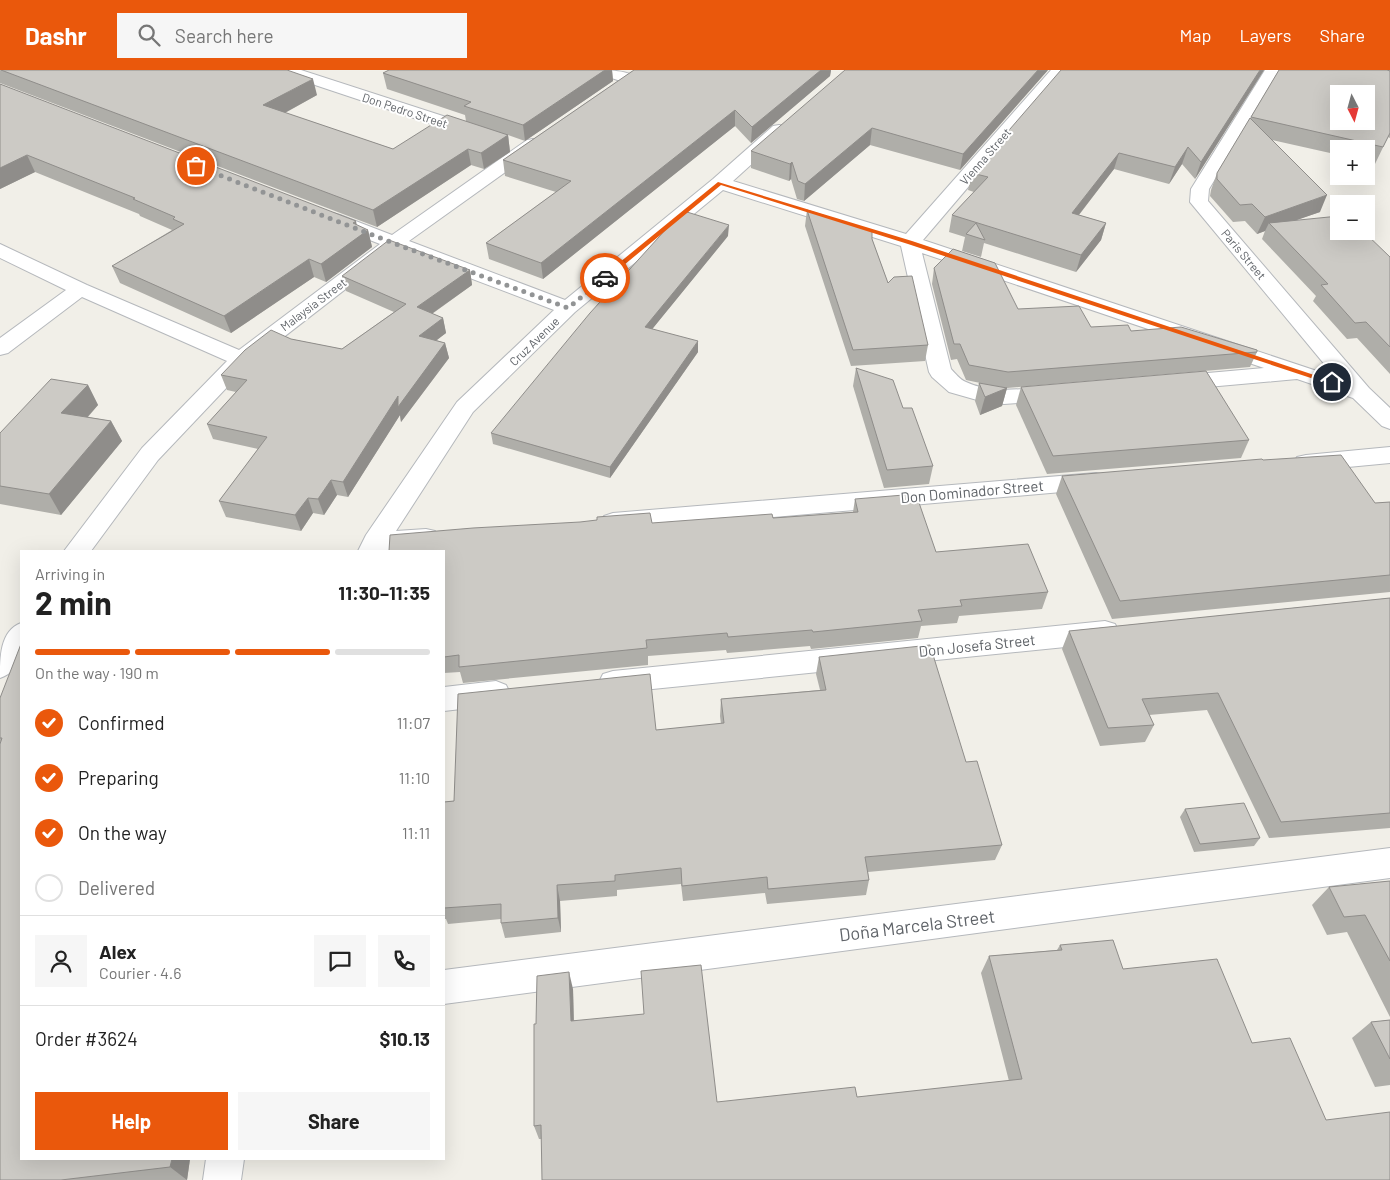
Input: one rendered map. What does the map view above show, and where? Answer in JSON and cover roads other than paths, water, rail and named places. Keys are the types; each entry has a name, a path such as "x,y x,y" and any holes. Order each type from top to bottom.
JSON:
{"street":[{"name":"Don Pedro Street","path":"285,70 489,137"},
{"path":"602,70 636,74"},
{"name":"Vienna Street","path":"910,242 1060,70"},
{"name":"Paris Street","path":"1273,70 1200,189 1199,202 1361,393 1390,421"},
{"path":"606,95 636,74"},
{"name":"Cruz Avenue","path":"373,547 465,407 568,308 720,183 793,118"},
{"name":"Malaysia Street","path":"78,550 150,454 241,359 393,243 473,188 516,146 550,133"},
{"path":"720,183 910,242 1361,393"},
{"path":"320,214 568,308"},
{"path":"910,242 940,372 957,387 977,393 1004,397 1074,391"},
{"path":"0,250 80,289 241,359"},
{"path":"0,348 80,289"},
{"path":"1153,385 1302,372"},
{"path":"1281,465 1390,455"},
{"name":"Don Dominador Street","path":"594,524 1121,478"},
{"path":"373,547 445,536"},
{"name":"Don Josefa Street","path":"592,684 1134,629"},
{"path":"0,667 20,636"},
{"path":"445,699 523,691"},
{"name":"Doña Marcela Street","path":"445,987 1390,863"},
{"path":"222,1180 225,1160"}]}
